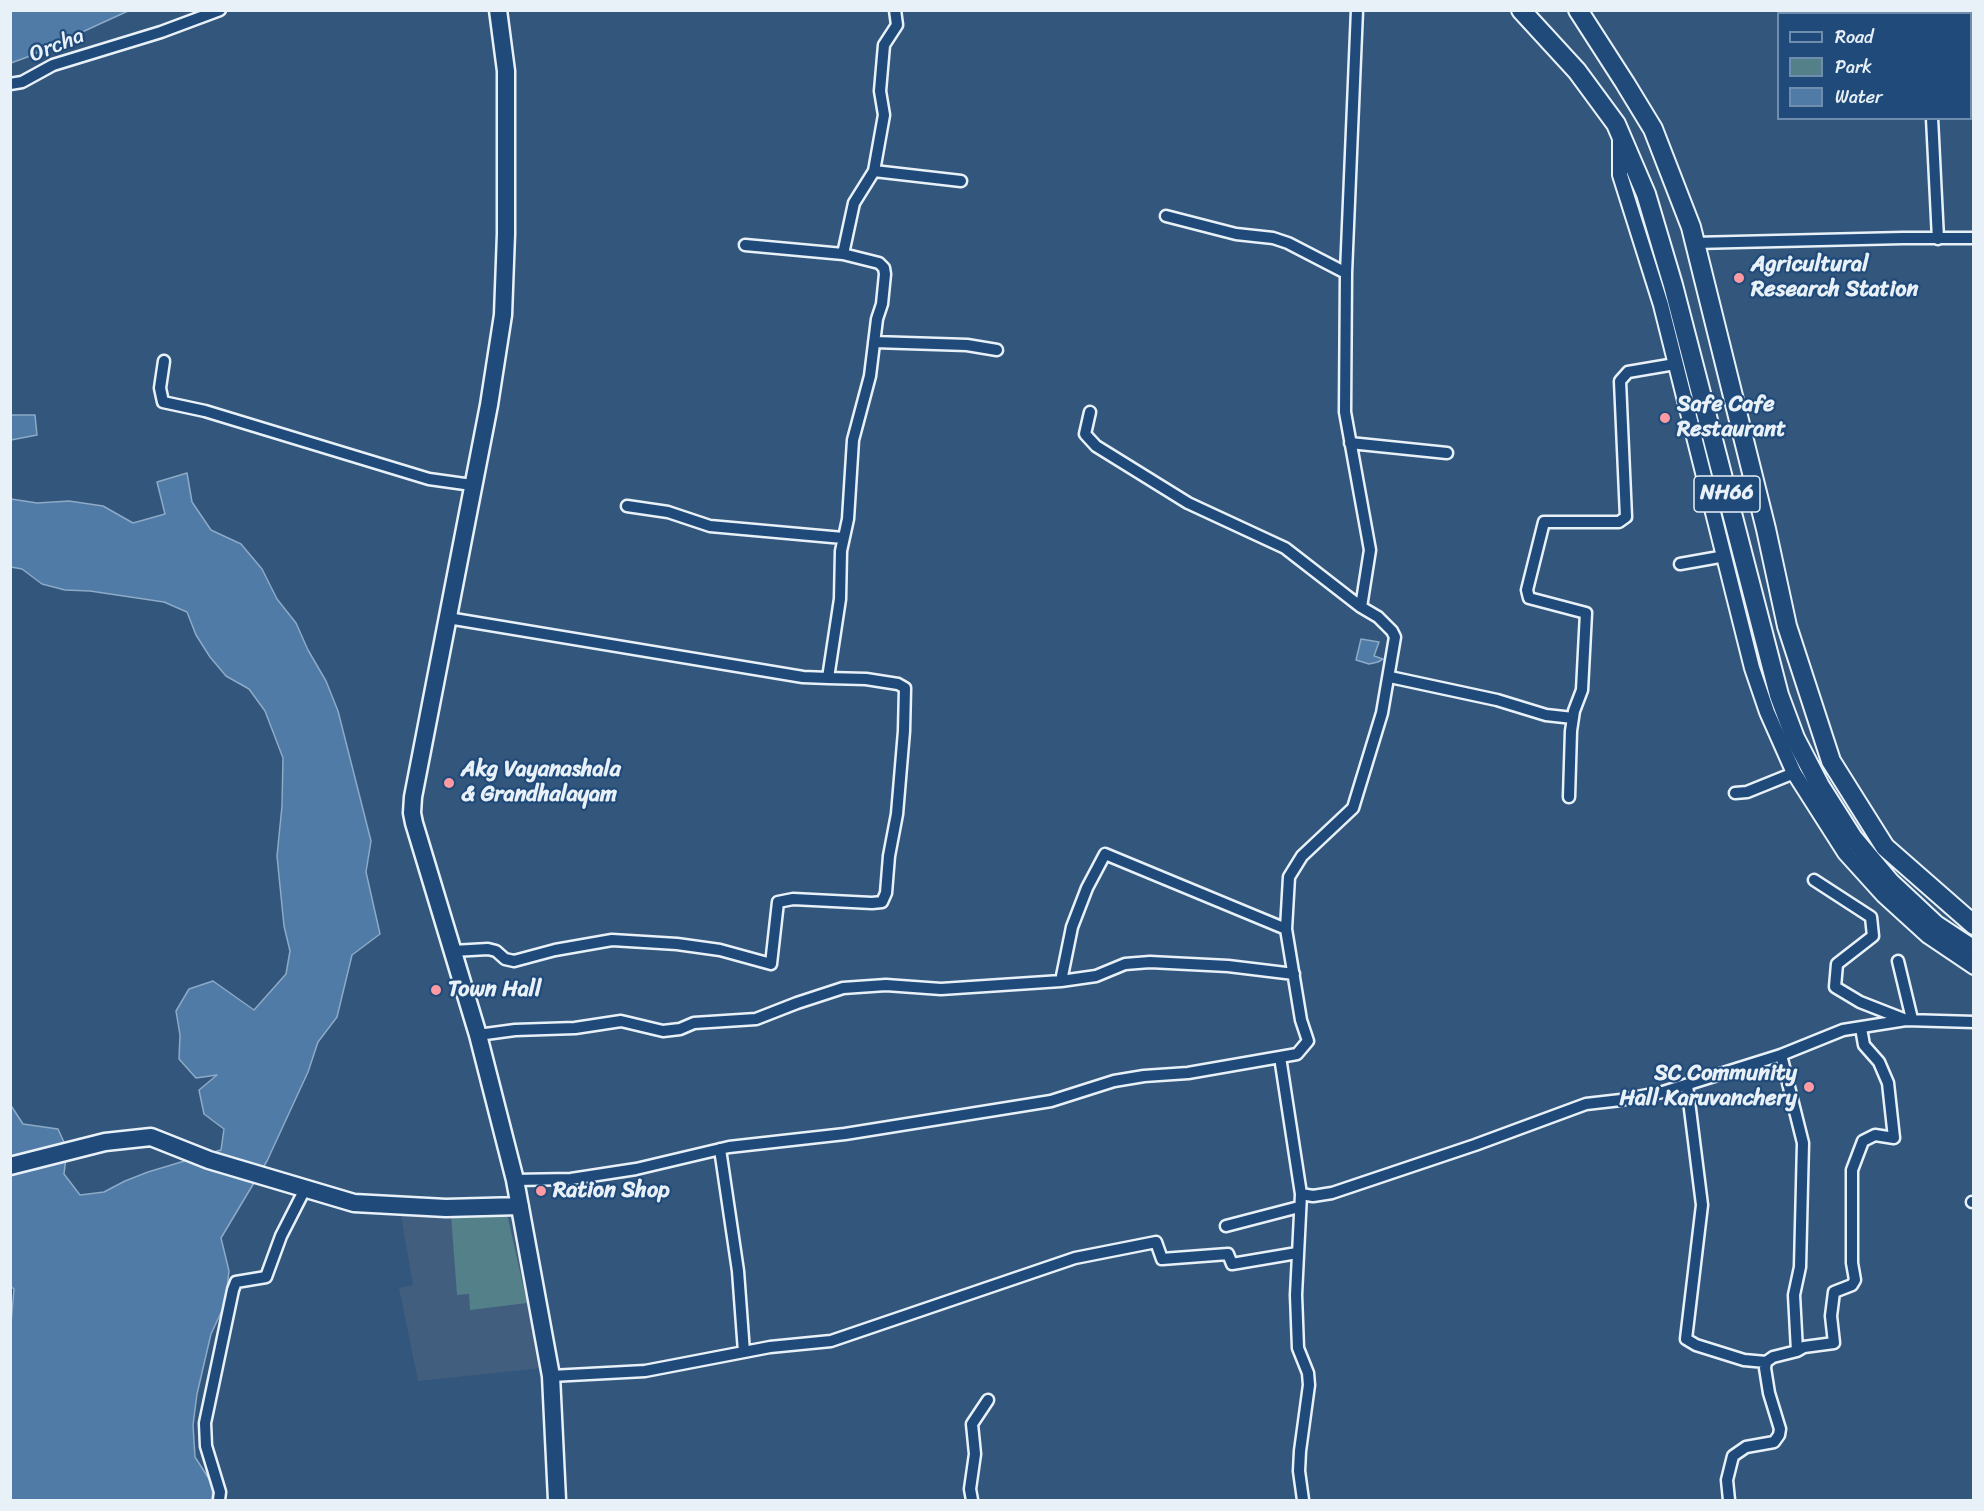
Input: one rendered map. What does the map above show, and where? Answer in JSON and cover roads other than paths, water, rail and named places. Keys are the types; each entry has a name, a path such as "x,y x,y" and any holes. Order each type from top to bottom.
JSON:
{"highway":[{"name":"NH66","path":"1521,10 1577,70 1616,124 1646,194 1673,285 1779,695 1795,738 1820,786 1853,838 1882,873 1936,925 1974,950"},
{"name":"NH66","path":"1578,10 1653,129 1674,181 1694,243 1767,529 1787,626 1831,761 1885,847 1974,925"}],"main road":[{"path":"498,10 506,70 503,315 489,405 412,797 412,813 478,1035 515,1180 551,1376 556,1500"},
{"path":"10,1166 92,1146 151,1137 209,1160 354,1203 446,1208 520,1206"}],"street":[{"name":"Orcha","path":"10,84 22,82 53,65 161,32 220,10"},
{"path":"843,254 854,203 874,171 884,115 880,91 884,45 897,25 896,10"},
{"path":"1358,10 1346,273 1345,412 1370,550 1360,607"},
{"path":"1932,120 1938,238"},
{"path":"1620,134 1620,175 1661,305 1752,668 1767,712 1794,773 1845,853 1882,896 1928,936 1974,967"},
{"path":"874,171 961,181"},
{"path":"1166,216 1236,234 1273,238 1288,243 1346,273"},
{"path":"1694,243 1974,238"},
{"path":"745,244 843,254 879,264 884,268 882,303 877,320 870,376 853,440 848,519 843,538 840,599 828,678"},
{"path":"874,342 967,345 997,350"},
{"path":"164,361 160,388 163,402 205,411 429,478 472,485"},
{"path":"1569,797 1573,718 1581,690 1586,614 1530,598 1527,590 1544,522 1619,522 1626,517 1620,381 1628,372 1675,364"},
{"path":"515,1180 571,1179 636,1169 720,1149 845,1134 1051,1101 1114,1081 1188,1073 1298,1054 1308,1041 1301,1020 1286,929 1289,877 1302,856 1353,808 1382,713 1390,677 1395,637 1378,617 1360,607 1285,548 1188,503 1096,446 1085,434 1090,412"},
{"path":"1350,443 1447,453"},
{"path":"627,506 668,512 710,526 843,538"},
{"path":"1680,564 1725,556"},
{"path":"448,618 792,676 866,679 898,684 905,688 897,814 886,893 882,902 793,899 778,902 771,964 720,950 677,944 612,940 555,950 514,961 505,959 496,951 488,949 453,951"},
{"path":"1390,677 1497,700 1546,715 1573,718"},
{"path":"1735,793 1747,792 1794,773"},
{"path":"1061,981 1072,927 1087,888 1105,854 1286,929"},
{"path":"1814,880 1871,917 1873,936 1837,964 1835,987 1860,1002 1909,1019"},
{"path":"1943,899 1974,913"},
{"path":"1898,960 1909,1019"},
{"path":"478,1035 514,1030 576,1028 621,1021 663,1031 680,1029 694,1023 756,1019 843,988 886,985 941,989 1061,981 1096,976 1125,964 1150,962 1228,966 1294,974"},
{"path":"1301,1194 1312,1196 1332,1192 1475,1145 1586,1104 1621,1100 1687,1085 1781,1054 1843,1030 1909,1019 1974,1022"},
{"path":"1687,1085 1702,1205 1686,1339 1696,1345 1744,1360 1766,1362 1773,1357 1804,1347 1834,1343 1831,1316 1834,1292 1852,1285 1855,1281 1852,1263 1852,1170 1863,1141 1875,1135 1894,1138 1888,1083 1879,1062 1864,1045 1861,1028"},
{"path":"1781,1054 1803,1143 1800,1267 1794,1295 1797,1351"},
{"path":"1280,1057 1301,1194 1297,1253 1298,1348 1308,1373 1309,1385 1299,1461 1299,1484 1303,1500"},
{"path":"720,1149 738,1270 744,1352"},
{"path":"219,1500 220,1492 206,1446 205,1423 233,1290 236,1282 266,1278 281,1236 305,1189"},
{"path":"1226,1226 1299,1207"},
{"path":"551,1376 645,1371 770,1347 831,1341 1075,1258 1156,1242 1162,1259 1228,1254 1232,1264 1297,1253"},
{"path":"1729,1500 1728,1480 1733,1456 1746,1447 1774,1442 1779,1435 1780,1429 1769,1393 1766,1362"},
{"path":"972,1500 970,1489 975,1454 972,1424 987,1400"}],"water":[{"path":"11,10 128,11 11,63"},
{"path":"11,415 35,415 37,435 11,440"},
{"path":"187,473 192,502 211,530 241,544 262,569 277,599 296,623 326,681 338,711 371,841 366,872 380,934 352,955 337,1017 318,1042 308,1072 267,1161 221,1238 229,1271 225,1304 211,1334 197,1394 193,1425 195,1457 213,1485 212,1500 11,1500 10,1335 14,1289 10,1286 10,1104 23,1124 58,1129 67,1149 64,1174 80,1195 104,1192 148,1172 221,1150 224,1129 204,1114 199,1090 217,1075 196,1078 179,1059 180,1035 176,1011 189,989 213,981 254,1010 286,974 290,951 284,926 277,856 282,806 283,758 265,711 249,689 226,676 210,657 196,635 187,612 164,602 90,591 65,590 42,584 22,569 11,567 11,499 37,503 69,501 103,506 133,523 165,514 157,482"},
{"path":"1361,639 1379,642 1374,656 1383,659 1369,664 1356,660"}],"place":[{"name":"Agricultural Research Station","path":"1739,278"},
{"name":"Safe Cafe Restaurant","path":"1665,418"},
{"name":"Akg Vayanashala & Grandhalayam","path":"449,783"},
{"name":"Town Hall","path":"436,990"},
{"name":"SC Community Hall Karuvanchery","path":"1809,1087"},
{"name":"Ration Shop","path":"541,1191"}]}
